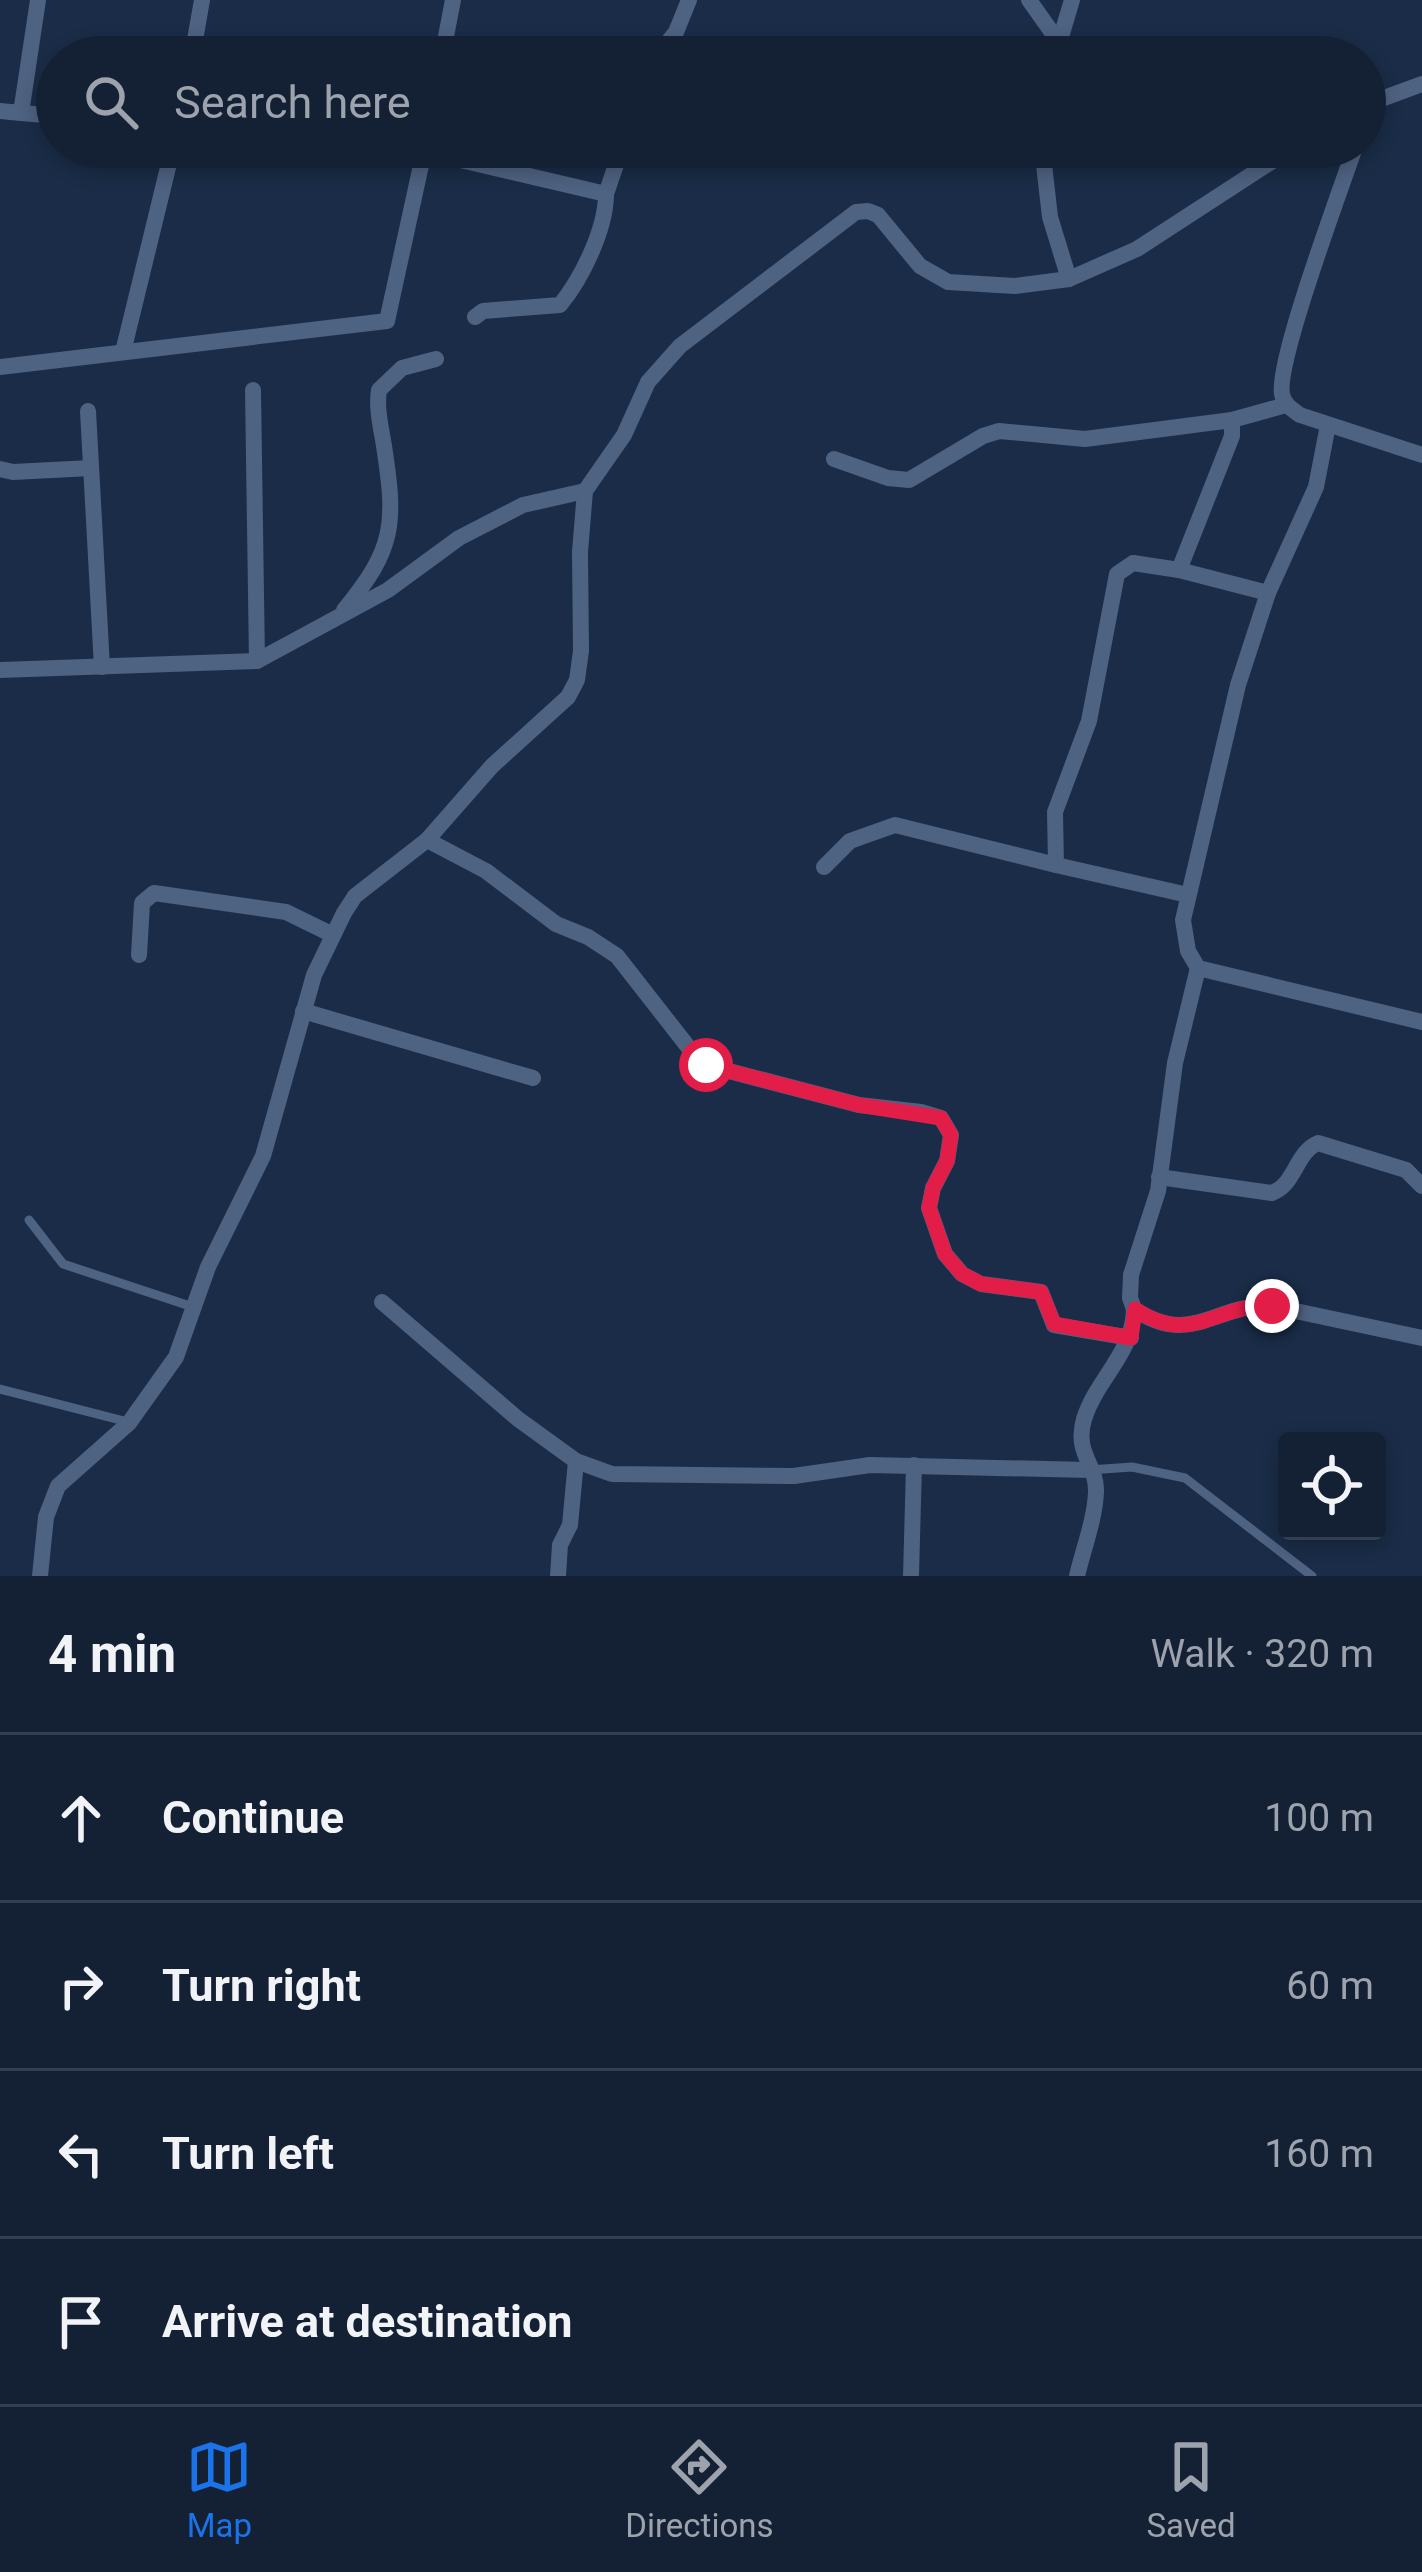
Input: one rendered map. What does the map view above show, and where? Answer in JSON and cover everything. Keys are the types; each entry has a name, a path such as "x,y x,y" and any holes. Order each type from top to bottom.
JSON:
{"street":[{"path":"21,113 38,0"},
{"path":"195,36 202,0"},
{"path":"446,36 453,0"},
{"path":"673,36 689,0"},
{"path":"1029,0 1049,36"},
{"path":"1060,36 1072,0"},
{"path":"1386,99 1422,84"},
{"path":"0,111 36,114"},
{"path":"122,352 168,168"},
{"path":"0,367 387,321 421,168"},
{"path":"504,168 606,194"},
{"path":"475,317 483,311 560,304 574,287 606,209 615,168"},
{"path":"1044,168 1050,217 1069,279"},
{"path":"40,1576 46,1517 58,1486 129,1423 168,1373 220,1240 247,1196 263,1156 303,1010 331,934 355,896 427,840 492,766 568,697 577,680 585,491 624,435 648,382 680,346 856,212 878,215 920,266 949,282 1015,286 1069,279 1138,249 1262,168"},
{"path":"1347,168 1291,344 1281,391 1286,405 1300,416 1422,455"},
{"path":"340,616 374,572 389,538 391,510 380,390 402,368 436,359"},
{"path":"253,390 257,661"},
{"path":"835,459 888,478 909,480 999,431 1066,440 1232,420 1286,405"},
{"path":"88,411 102,667"},
{"path":"1179,570 1232,436 1232,420"},
{"path":"1077,1576 1096,1492 1081,1450 1084,1419 1103,1379 1131,1338 1135,1309 1130,1298 1131,1275 1155,1205 1175,1063 1198,968 1183,933 1188,895 1238,685 1268,593 1316,487 1328,424"},
{"path":"0,469 91,468"},
{"path":"0,670 257,661 388,590 459,538 523,505 585,491"},
{"path":"1056,865 1055,812 1090,721 1117,574 1133,563 1268,593"},
{"path":"824,867 850,842 895,825 1188,895"},
{"path":"427,840 486,871 534,910 617,956 706,1065 859,1105 941,1118 951,1135 947,1161 929,1208 945,1254 962,1274 981,1284 1041,1292 1054,1324 1131,1338"},
{"path":"139,955 142,903 154,893 286,912 331,934"},
{"path":"1198,968 1422,1022"},
{"path":"303,1010 533,1078"},
{"path":"1159,1177 1272,1192 1286,1185 1310,1146 1318,1143 1406,1170 1422,1186"},
{"path":"382,1302 518,1418 576,1461 612,1474 794,1476 846,1467 914,1465 1090,1470"},
{"path":"1135,1309 1176,1327 1202,1324 1250,1305 1272,1306 1422,1338"},
{"path":"558,1576 560,1545 570,1525 576,1461"},
{"path":"911,1576 914,1465"}],"lane":[{"path":"29,1220 63,1264 193,1307"},
{"path":"0,1389 129,1423"},
{"path":"1090,1470 1132,1467 1185,1478 1312,1576"}],"route":[{"path":"706,1065 859,1105 941,1118 951,1135 947,1161 929,1208 945,1254 962,1274 981,1284 1041,1292 1054,1324 1131,1338 1135,1309 1166,1325 1189,1327 1250,1305 1272,1306"}]}
